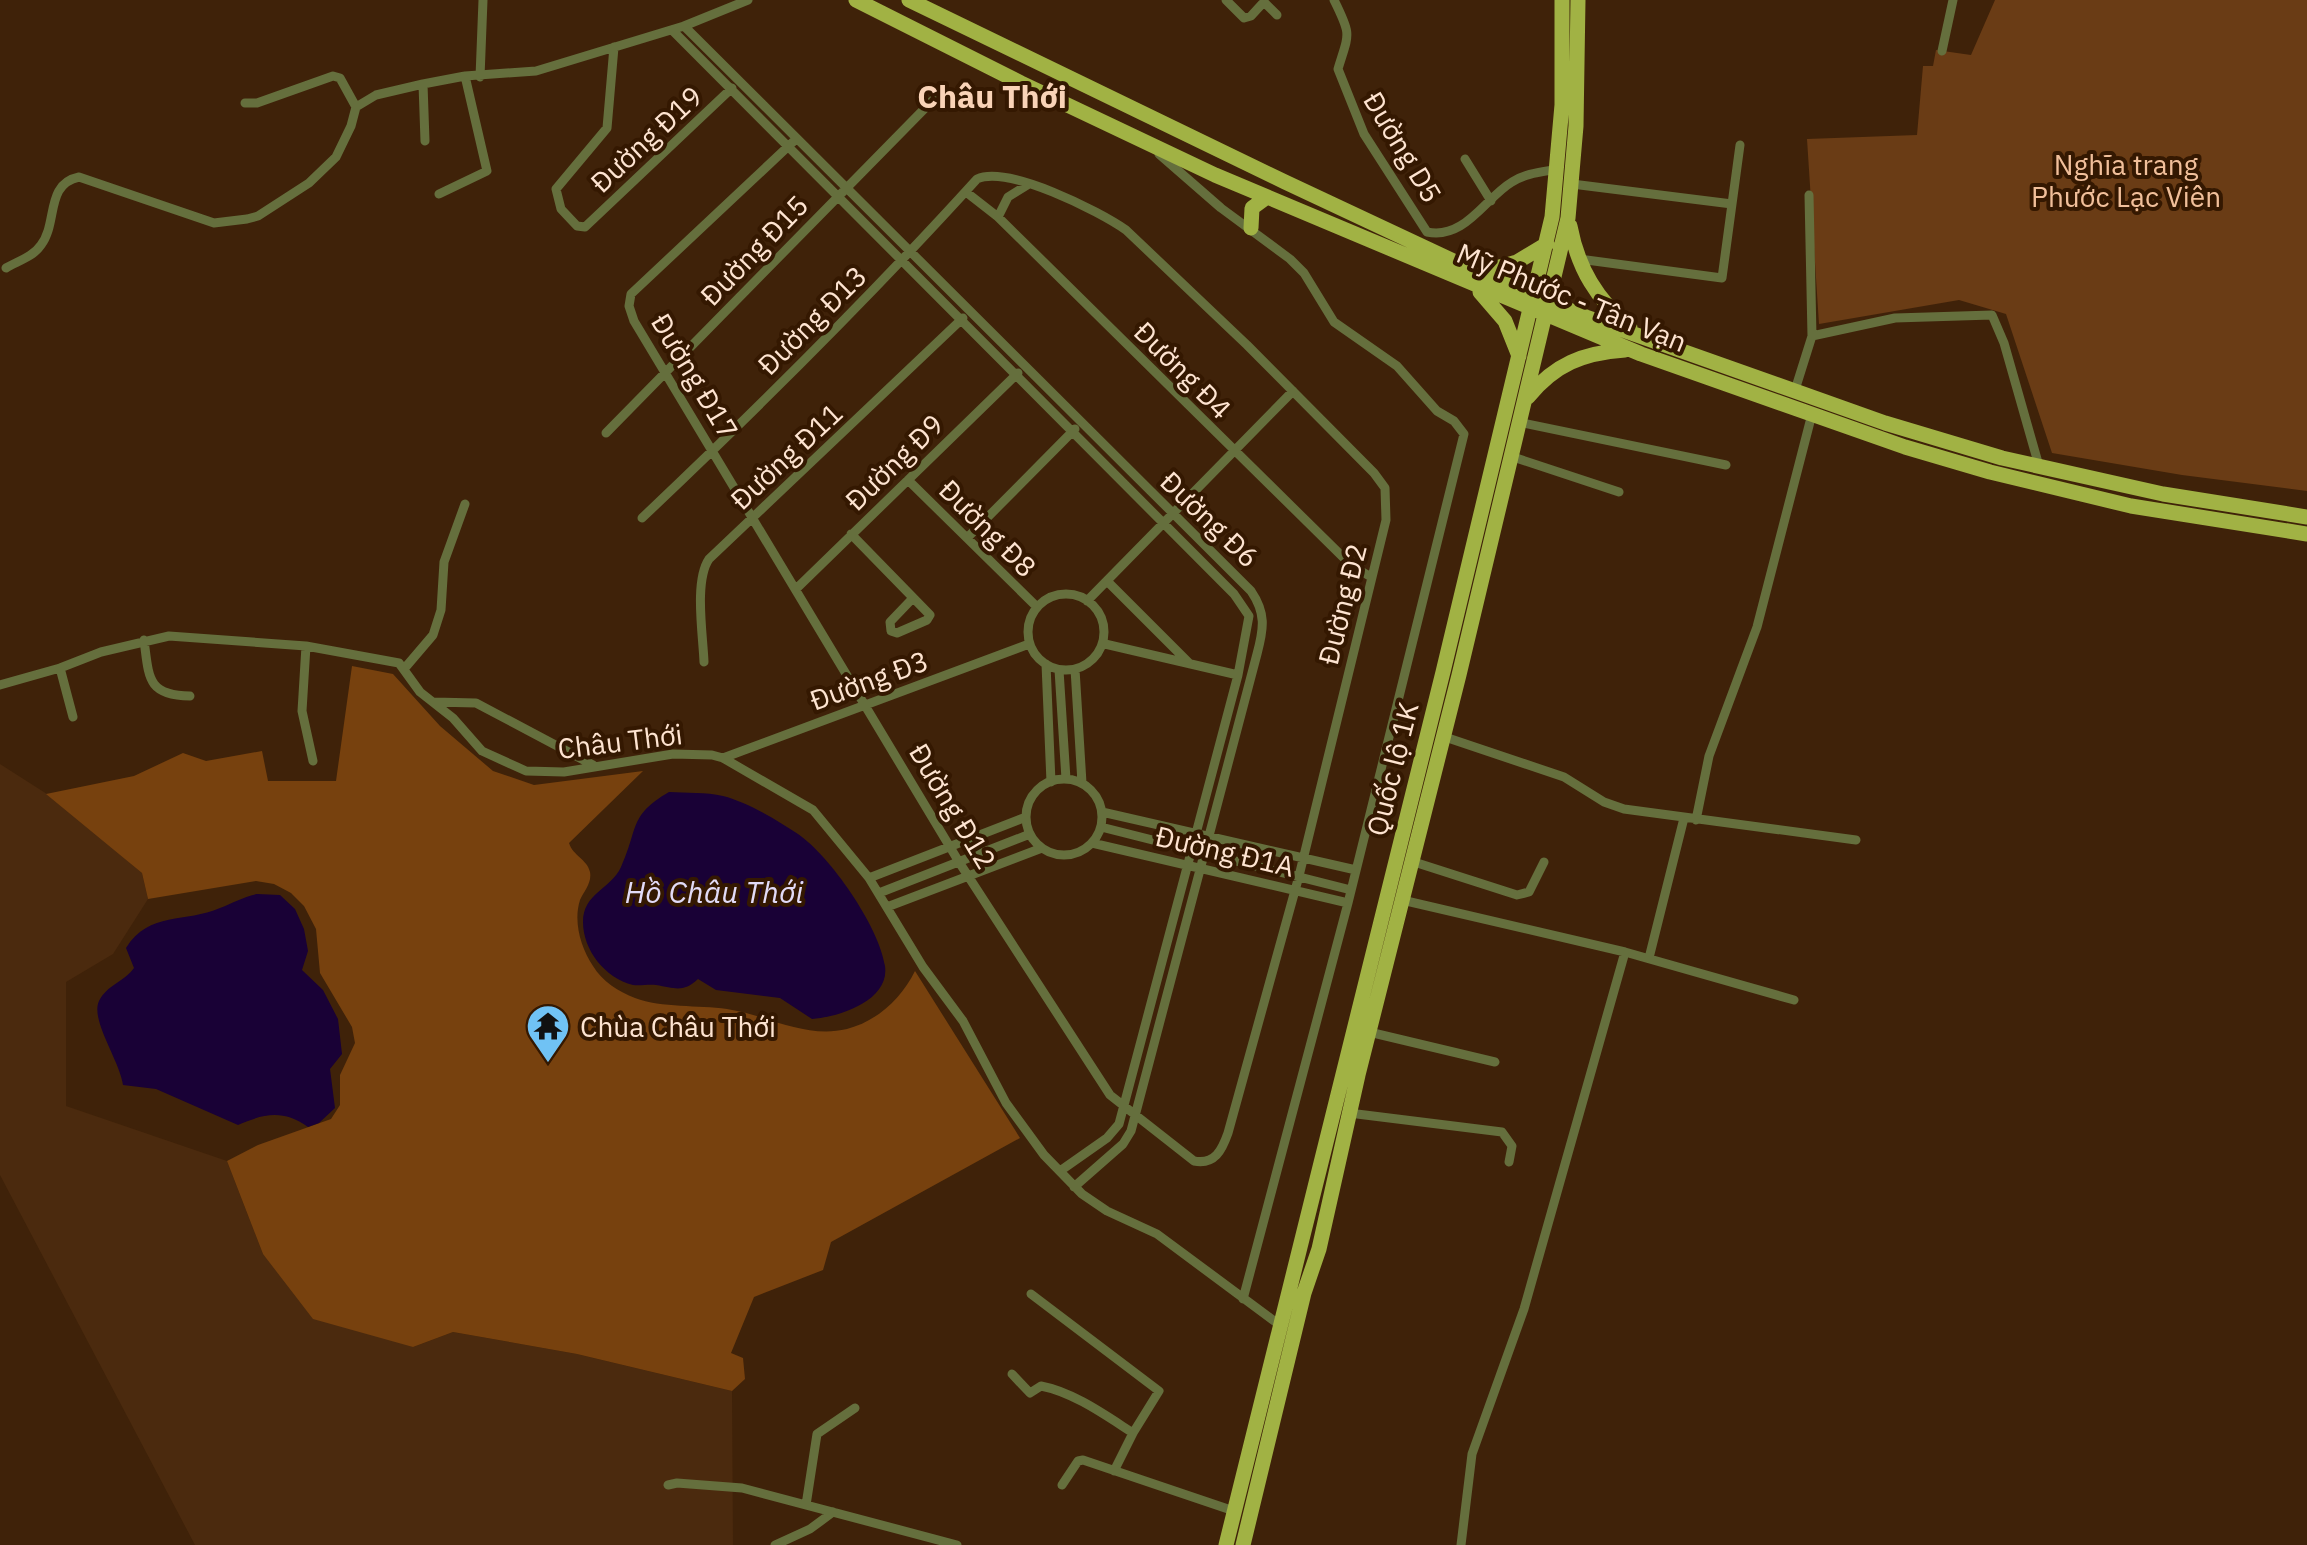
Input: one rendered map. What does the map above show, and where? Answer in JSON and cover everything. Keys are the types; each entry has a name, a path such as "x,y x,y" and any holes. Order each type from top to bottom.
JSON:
{"main road":[{"name":"Mỹ Phước - Tân Vạn","path":"856,0 1145,142 1267,197 1540,306 1629,350 1990,472 2131,506 2307,534"},
{"name":"Mỹ Phước - Tân Vạn","path":"908,0 1407,238 1476,280"},
{"name":"Quốc lộ 1K","path":"1226,1545 1287,1328 1319,1249 1523,404 1558,170 1562,0"},
{"name":"Quốc lộ 1K","path":"1243,1545 1287,1328 1519,356 1540,306 1568,218 1578,0"},
{"path":"1252,228 1252,208 1267,197"},
{"path":"1568,218 1577,258 1603,302 1637,334"},
{"path":"1519,356 1505,321 1476,280 1546,244"},
{"name":"Mỹ Phước - Tân Vạn","path":"1540,306 1637,334 1932,438 2163,494 2307,517"},
{"path":"1523,404 1553,370 1570,360 1629,350"}],"street":[{"path":"480,77 483,0"},
{"path":"356,106 376,95 464,76 536,71 684,26 748,0"},
{"path":"1226,0 1244,18 1264,2 1277,15"},
{"name":"Đường D5","path":"1334,0 1347,26 1348,43 1338,70 1350,107 1379,160 1427,232 1451,231 1510,183 1527,175 1558,170"},
{"path":"1942,51 1954,0"},
{"name":"Đường Đ6","path":"684,26 734,86"},
{"name":"Đường Đ6","path":"672,30 842,192 1114,465 1164,523 1244,604 1250,616 1238,675 1124,1108 1116,1131 1060,1171"},
{"name":"Đường Đ19","path":"614,47 607,128 556,189 555,196 569,221 585,227 734,86"},
{"path":"6,268 34,254 45,241 58,188 79,177 214,222 258,216 309,184 336,157 356,106 340,78 333,76 257,104 245,103"},
{"path":"439,194 488,171 464,76"},
{"path":"423,84 425,142"},
{"name":"Đường Đ15","path":"606,433 934,99"},
{"path":"1145,142 1304,273 1334,322 1397,366 1436,411 1454,421 1464,434 1348,902 1243,1298"},
{"name":"Đường Đ17","path":"754,518 634,321 629,306 631,294 792,143"},
{"path":"1577,258 1722,278 1740,146"},
{"path":"1465,159 1491,201"},
{"name":"Đường Đ2","path":"966,192 984,176 1029,184 1107,217 1126,230 1293,391 1385,488 1386,520 1304,859 1222,1151 1204,1163 1194,1161 1135,1114"},
{"path":"998,217 1008,197 1029,184"},
{"path":"1572,184 1732,204"},
{"name":"Đường Đ4","path":"966,192 998,217 1351,566 1371,576"},
{"name":"Đường Đ13","path":"642,518 907,257 966,192"},
{"path":"1795,390 1812,336 1808,196"},
{"path":"1407,238 1427,232"},
{"path":"1812,336 1896,318 1992,315 2004,343 2039,467"},
{"name":"Đường Đ11","path":"704,662 703,568 965,317"},
{"name":"Đường Đ9","path":"796,588 1020,371"},
{"path":"1087,600 1293,391"},
{"path":"1649,958 1710,756 1757,627 1812,414"},
{"path":"1518,422 1726,465"},
{"path":"967,538 1076,427"},
{"path":"1510,456 1619,492"},
{"name":"Đường Đ6","path":"1074,1187 1123,1144 1135,1114 1264,627 1262,608 1236,576 1114,465"},
{"name":"Đường Đ8","path":"908,480 1037,608"},
{"path":"404,670 433,635 441,610 444,562 465,504"},
{"name":"Đường Đ12","path":"754,518 959,862 1110,1095 1124,1108"},
{"path":"852,534 914,598 930,618 897,633 891,631 890,622 914,598"},
{"path":"1226,586 1236,576"},
{"path":"1107,581 1190,664"},
{"path":"1057,595 1087,600 1103,621 1105,644 1091,661 1075,669 1059,670 1046,664 1030,644 1030,618 1037,608 1057,595"},
{"name":"Châu Thới","path":"0,685 144,640 170,636 306,646 399,663 420,692 453,718 482,751 526,771 546,772 673,754 724,758 813,810 869,878 923,967 963,1022 1006,1102 1044,1155 1074,1187 1107,1210 1156,1234 1287,1328"},
{"path":"144,640 155,688 168,695 190,696"},
{"name":"Đường Đ3","path":"724,758 1030,644"},
{"path":"1105,644 1238,675"},
{"path":"306,646 302,710 313,761"},
{"path":"1244,650 1258,654"},
{"path":"1046,664 1050,782"},
{"path":"60,668 73,718"},
{"path":"1075,669 1082,784"},
{"path":"1059,670 1066,779"},
{"path":"434,702 476,702 596,766"},
{"path":"1048,724 1078,720"},
{"path":"1224,726 1238,730"},
{"path":"1442,736 1564,777 1624,809 1856,840"},
{"path":"1066,779 1082,784 1095,794 1102,812 1101,826 1092,844 1073,854 1052,853 1042,848 1030,834 1026,817 1034,794 1050,782 1066,779"},
{"name":"Đường Đ1A","path":"1102,812 1356,870"},
{"path":"869,878 1026,817"},
{"name":"Đường Đ1A","path":"1101,826 1351,890"},
{"path":"878,893 1030,834"},
{"name":"Đường Đ1A","path":"1092,844 1348,902"},
{"path":"888,907 1042,848"},
{"path":"1411,861 1516,895 1529,892 1544,862"},
{"path":"1402,900 1649,958 1794,1000"},
{"path":"1168,942 1182,946"},
{"path":"1461,1545 1472,1454 1524,1309 1625,952"},
{"path":"1145,1030 1159,1032"},
{"path":"1369,1032 1494,1062"},
{"path":"1124,1108 1135,1114"},
{"path":"1349,1113 1502,1132 1512,1146 1510,1162"},
{"path":"1031,1294 1159,1390 1114,1471"},
{"path":"1012,1374 1030,1393 1041,1386 1052,1389 1098,1410 1133,1433"},
{"path":"806,1505 817,1434 855,1408"},
{"path":"1062,1485 1078,1461 1234,1511"},
{"path":"668,1485 742,1488 956,1545"},
{"path":"775,1545 810,1530 833,1512"}],"shaded area":[{"path":"352,666 393,674 440,726 493,771 534,785 643,771 569,843 590,872 578,908 582,943 597,971 611,985 646,1001 727,1009 801,1029 831,1031 847,1029 878,1015 903,991 915,971 1020,1138 831,1242 823,1270 754,1297 731,1353 743,1358 745,1379 732,1391 577,1354 453,1332 413,1347 313,1319 263,1254 227,1161 258,1145 331,1119 340,1105 340,1075 355,1043 352,1027 320,973 316,929 304,906 274,884 256,881 148,899 142,873 46,794 134,776 183,753 206,761 262,751 268,781 336,781"},
{"path":"0,764 61,803 142,873 148,899 113,954 66,982 66,1106 227,1161 263,1254 413,1347 453,1332 577,1354 732,1391 733,1545 195,1545 0,1175"}],"green space":[{"name":"Nghĩa trang Phước Lạc Viên","path":"1995,0 2307,0 2307,491 2052,453 2006,314 1959,300 1819,324 1807,139 1917,135 1923,66 1933,66 1936,50 1971,55"}],"water":[{"name":"Hồ Châu Thới","path":"669,792 732,799 771,817 811,844 851,893 881,950 884,978 871,998 848,1011 812,1019 780,998 716,990 698,979 678,988 633,985 605,969 587,943 584,912 621,867 641,816"},
{"path":"257,894 280,895 295,909 308,951 302,970 323,990 338,1019 342,1054 330,1069 335,1108 319,1123 308,1127 274,1115 238,1125 156,1089 123,1085 99,1019 97,1009 102,996 134,968 126,948 135,936 157,923 207,913"}],"place":[{"name":"Chùa Châu Thới","path":"548,1064"}],"district":[{"name":"Châu Thới","path":"992,96"}]}
